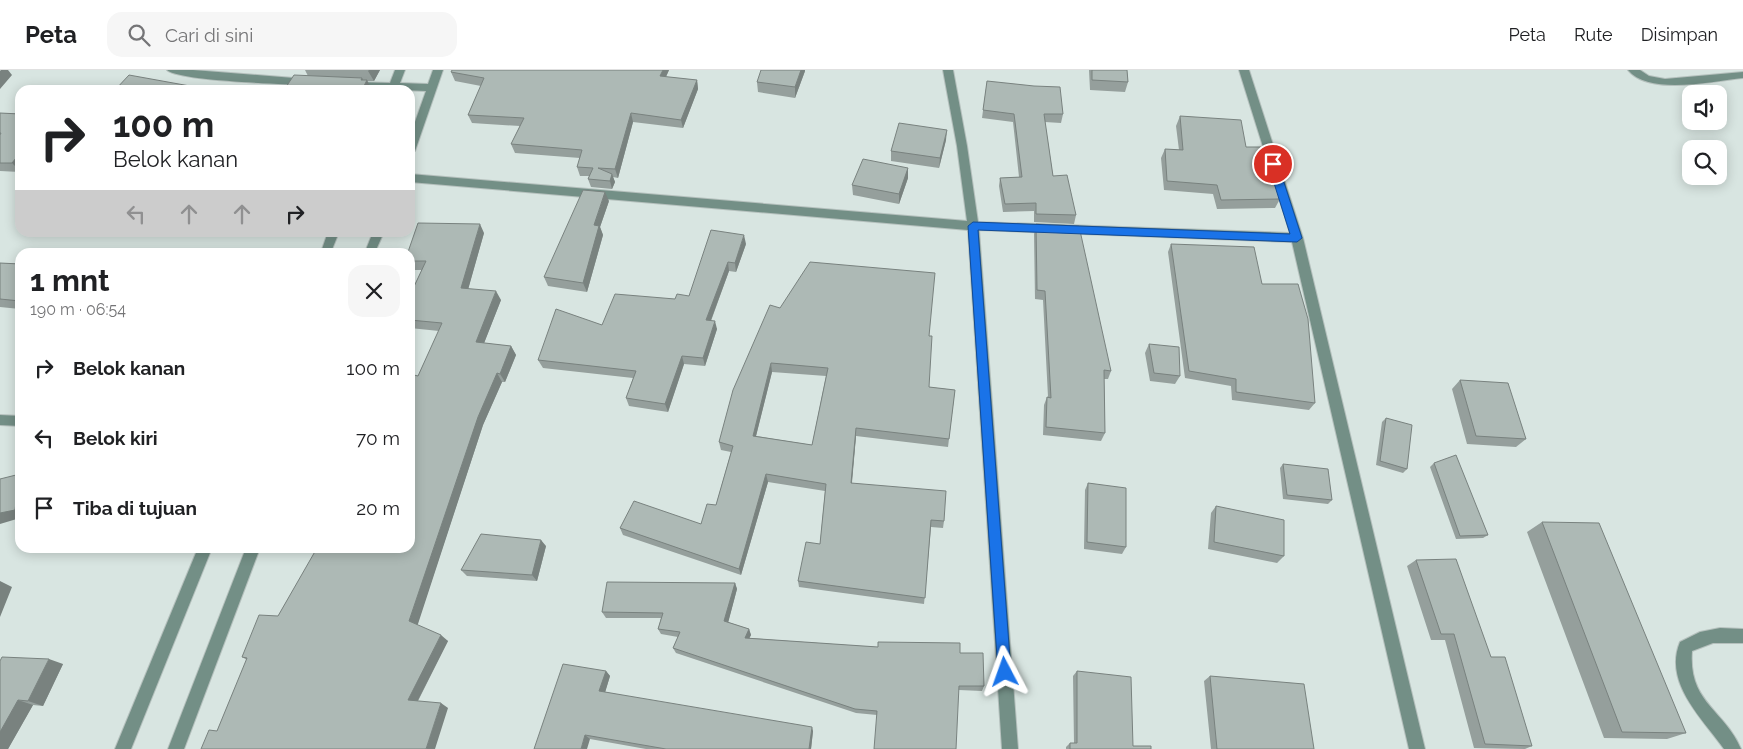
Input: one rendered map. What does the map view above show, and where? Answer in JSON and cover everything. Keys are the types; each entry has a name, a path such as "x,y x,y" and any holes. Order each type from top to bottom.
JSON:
{"street":[{"path":"172,70 203,75 317,83"},
{"path":"394,85 400,70"},
{"path":"415,137 438,70"},
{"path":"948,70 962,146 973,226 1010,749"},
{"path":"1244,70 1297,238 1417,749"},
{"path":"1633,70 1646,79 1664,82 1743,75"},
{"path":"415,88 431,88"},
{"path":"415,178 973,226 1297,238"},
{"path":"0,420 15,421"},
{"path":"123,749 203,553"},
{"path":"176,749 250,553"},
{"path":"1733,749 1700,709 1689,687 1682,664 1685,647 1698,638 1714,634 1743,636"}],"building":[{"path":"452,70 663,70 660,76 697,80 681,120 631,113 615,169 598,168 612,174 610,181 588,179 593,168 577,167 582,150 511,144 524,118 468,115 484,78 451,72"},
{"path":"761,70 801,70 795,87 757,82"},
{"path":"1092,70 1127,70 1128,82 1092,80"},
{"path":"129,75 184,85 120,85"},
{"path":"294,75 362,78 361,80 367,80 364,85 287,85"},
{"path":"987,81 1060,87 1063,114 1044,114 1053,176 1067,175 1076,215 1036,214 1036,203 1005,204 1000,178 1022,177 1014,114 983,110"},
{"path":"0,113 15,114 15,159 12,163 0,163"},
{"path":"1180,116 1241,120 1246,147 1263,147 1280,199 1221,200 1217,185 1167,181 1165,149 1183,150"},
{"path":"899,123 947,130 940,158 891,151"},
{"path":"863,159 908,168 899,194 852,185"},
{"path":"583,190 605,192 594,225 599,226 583,283 544,277"},
{"path":"418,223 480,224 461,288 496,291 476,342 511,346 500,374 497,373 478,417 409,621 441,635 408,700 441,703 426,749 201,749 209,730 217,731 247,658 242,657 259,615 278,616 314,553 415,553 415,375 418,376 442,323 415,320 415,284 426,261 415,261 415,248 409,248 413,237 415,237"},
{"path":"1036,224 1079,226 1111,371 1104,370 1105,433 1046,427 1047,397 1051,398 1045,291 1037,290"},
{"path":"711,230 744,235 735,263 728,262 706,320 715,321 703,358 682,356 665,404 626,398 636,371 538,360 556,309 602,325 615,294 675,299 677,294 689,296"},
{"path":"1171,244 1254,247 1262,284 1298,284 1308,319 1315,403 1236,392 1236,379 1189,371"},
{"path":"810,262 935,273 929,336 932,336 929,387 955,390 949,439 856,428 851,483 946,491 944,521 931,520 925,598 798,581 806,542 820,544 826,484 766,474 739,569 620,528 634,501 701,524 707,504 716,505 733,446 719,442 733,390 770,305 780,308","holes":["771,363 828,368 812,445 753,436"]},
{"path":"0,263 15,264 15,300 0,299"},
{"path":"1149,344 1179,347 1180,376 1154,373"},
{"path":"1460,380 1508,383 1526,439 1476,436"},
{"path":"1386,418 1412,425 1407,469 1380,461"},
{"path":"1456,455 1488,535 1460,536 1434,463"},
{"path":"1283,464 1328,469 1332,500 1287,495"},
{"path":"15,475 15,510 0,513 0,479"},
{"path":"1088,483 1126,488 1126,547 1087,542"},
{"path":"1216,506 1284,520 1284,556 1214,542"},
{"path":"1542,522 1599,523 1686,733 1622,732"},
{"path":"481,534 541,540 532,575 461,570"},
{"path":"1456,559 1491,657 1505,657 1532,746 1485,744 1454,634 1441,634 1416,560"},
{"path":"607,582 735,583 724,621 749,629 745,638 878,647 878,642 960,643 960,653 983,653 984,686 959,686 956,749 874,749 877,711 855,709 673,648 680,632 658,629 663,613 602,612"},
{"path":"2,657 49,659 28,701 18,700 0,732 0,661"},
{"path":"563,664 606,671 599,691 812,727 809,749 666,749 585,735 581,749 534,749"},
{"path":"1077,671 1131,677 1133,746 1151,746 1151,749 1070,749 1070,743 1077,743"},
{"path":"1210,676 1304,684 1314,749 1217,749"}],"route":[{"path":"1005,672 973,226 1297,238 1273,164"}]}
